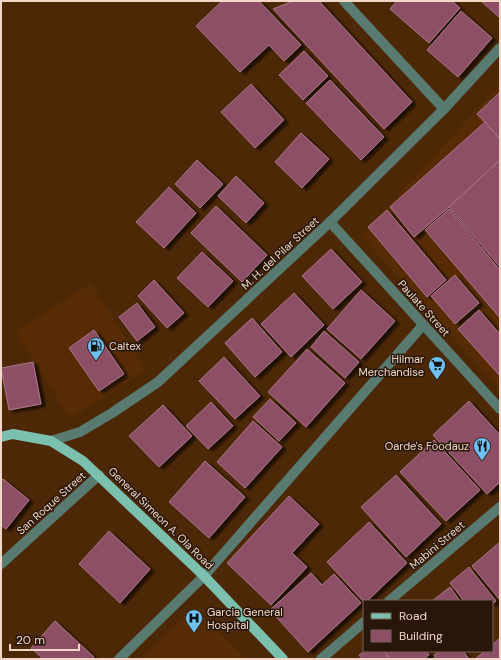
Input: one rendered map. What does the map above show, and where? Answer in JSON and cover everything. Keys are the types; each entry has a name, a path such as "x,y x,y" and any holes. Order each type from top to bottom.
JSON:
{"main road":[{"name":"General Simeon A. Ola Road","path":"1,437 13,434 51,441 83,461 204,576 282,659"}],"street":[{"path":"344,1 444,109"},
{"name":"M. H. del Pilar Street","path":"51,441 80,432 112,414 158,382 330,222 444,109 500,48"},
{"name":"Paulate Street","path":"330,222 500,410"},
{"path":"119,659 204,576 422,325"},
{"name":"San Roque Street","path":"1,564 99,475"},
{"name":"Mabini Street","path":"390,600 500,507"},
{"path":"320,659 363,623"}],"shaded area":[{"path":"500,84 500,389 361,236"},
{"path":"91,283 146,370 70,419 15,332"},
{"name":"Garcia General Hospital","path":"193,607 246,659 142,659"}],"building":[{"path":"222,1 259,1 301,45 284,61 269,45 240,72 196,26"},
{"path":"293,1 319,1 412,102 384,129 273,9"},
{"path":"397,1 452,1 460,8 429,43 390,9"},
{"path":"481,1 500,1 500,18"},
{"path":"461,11 492,38 458,77 427,50"},
{"path":"304,51 328,76 303,100 279,75"},
{"path":"330,80 384,137 361,160 306,103"},
{"path":"251,84 284,120 255,148 221,112"},
{"path":"500,92 500,139 477,114"},
{"path":"485,122 500,139 500,160 414,237 390,207"},
{"path":"301,133 329,159 302,188 275,162"},
{"path":"197,160 223,184 200,208 175,184"},
{"path":"500,160 500,267 449,207"},
{"path":"236,176 264,203 246,223 218,196"},
{"path":"169,187 196,213 164,248 136,222"},
{"path":"216,206 267,255 242,282 191,233"},
{"path":"449,209 500,270 500,318 425,230"},
{"path":"387,210 446,280 427,297 368,227"},
{"path":"331,249 362,282 333,309 302,276"},
{"path":"202,252 233,281 208,307 177,278"},
{"path":"455,275 479,303 455,324 431,296"},
{"path":"154,280 184,313 167,328 138,296"},
{"path":"361,290 395,321 361,359 327,329"},
{"path":"294,293 324,325 291,357 261,324"},
{"path":"137,303 155,327 137,341 119,317"},
{"path":"479,310 500,334 500,376 458,329"},
{"path":"252,318 282,352 255,377 225,343"},
{"name":"Caltex","path":"94,330 124,374 99,391 69,348"},
{"path":"324,331 359,362 345,378 311,347"},
{"path":"307,349 345,383 306,427 268,392"},
{"path":"224,357 260,396 235,419 199,381"},
{"path":"33,362 41,404 9,410 1,368"},
{"path":"270,399 296,423 279,441 253,417"},
{"path":"469,401 500,435 500,482 487,494 433,435"},
{"path":"211,402 233,426 208,449 186,426"},
{"path":"163,405 192,436 159,467 129,436"},
{"path":"253,421 282,447 245,488 217,462"},
{"path":"434,440 480,490 446,521 400,472"},
{"path":"205,461 245,497 209,538 169,502"},
{"path":"396,475 441,524 406,557 361,507"},
{"path":"3,479 29,500 6,529 1,525 1,481"},
{"path":"289,496 319,524 292,553 307,567 271,605 227,563"},
{"path":"369,522 407,563 368,600 363,601 327,562"},
{"path":"109,531 150,569 120,603 79,564"},
{"path":"500,542 500,600 472,566"},
{"path":"469,567 496,601 493,604 493,600 463,600 450,583"},
{"path":"311,573 322,585 334,574 361,603 308,652 270,610"},
{"path":"450,587 459,600 433,600"},
{"path":"55,621 94,657 92,659 43,659 31,648"},
{"path":"500,638 500,659 475,659 484,652 493,652 493,644"},
{"path":"364,652 385,652 390,659 362,659 359,655"},
{"path":"385,652 427,652 429,655 424,659 390,659"},
{"path":"438,652 464,652 469,659 436,659 434,655"}],"place":[{"name":"Caltex","path":"96,361"},
{"name":"Hilmar Merchandise","path":"437,380"},
{"name":"Oarde's Foodauz","path":"482,461"},
{"name":"Garcia General Hospital","path":"194,633"}]}
